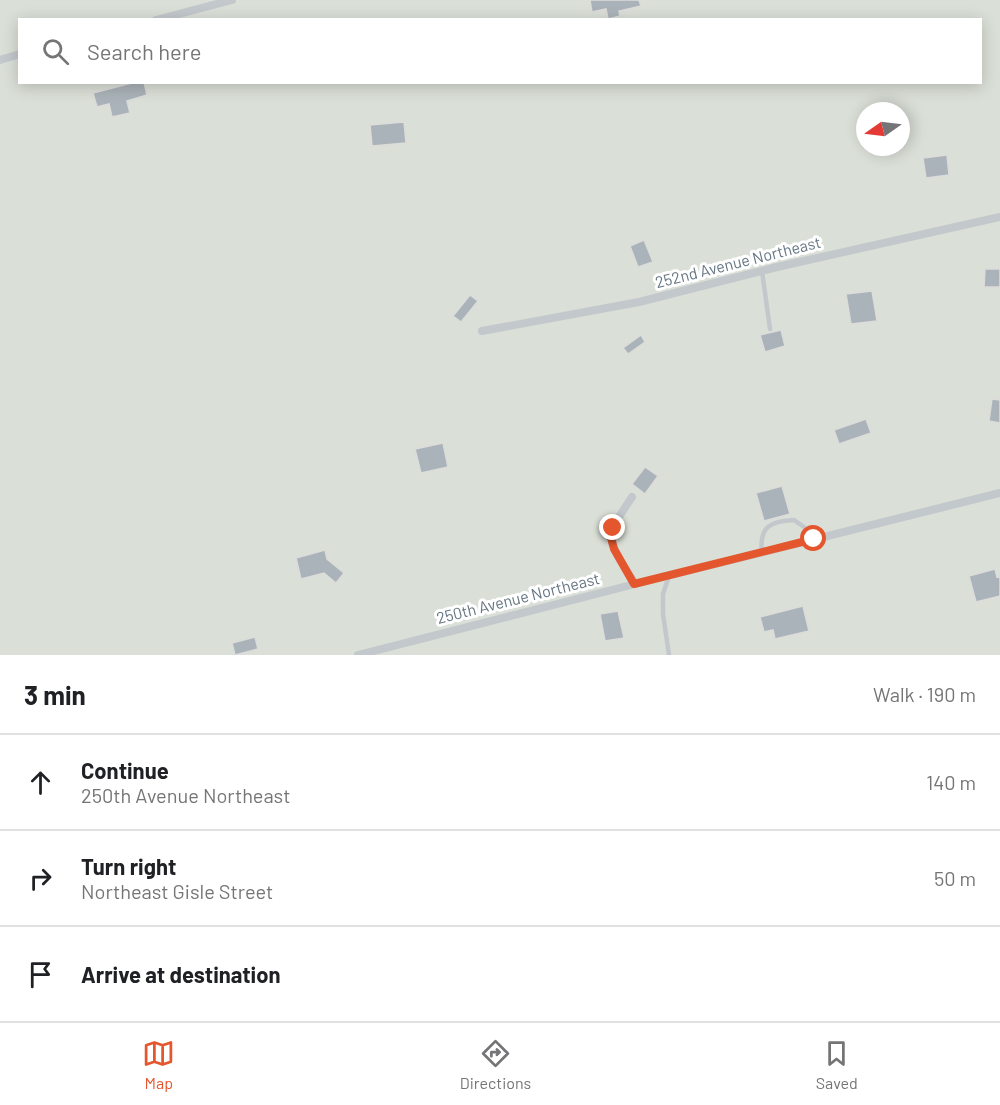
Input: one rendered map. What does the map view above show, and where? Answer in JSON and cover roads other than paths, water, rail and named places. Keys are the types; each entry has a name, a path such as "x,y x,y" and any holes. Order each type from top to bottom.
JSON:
{"street":[{"path":"164,18 232,0"},
{"path":"0,60 18,55"},
{"name":"252nd Avenue Northeast","path":"482,331 639,302 762,271 1000,217"},
{"name":"250th Avenue Northeast","path":"358,655 376,653 634,584 1000,493"},
{"path":"632,497 613,528 611,538 614,549 634,584"}],"lane":[{"path":"762,271 770,329"},
{"path":"762,552 760,540 762,534 773,524 783,520 794,520 804,527 814,539"},
{"path":"669,576 663,594 663,614 669,655"}]}
